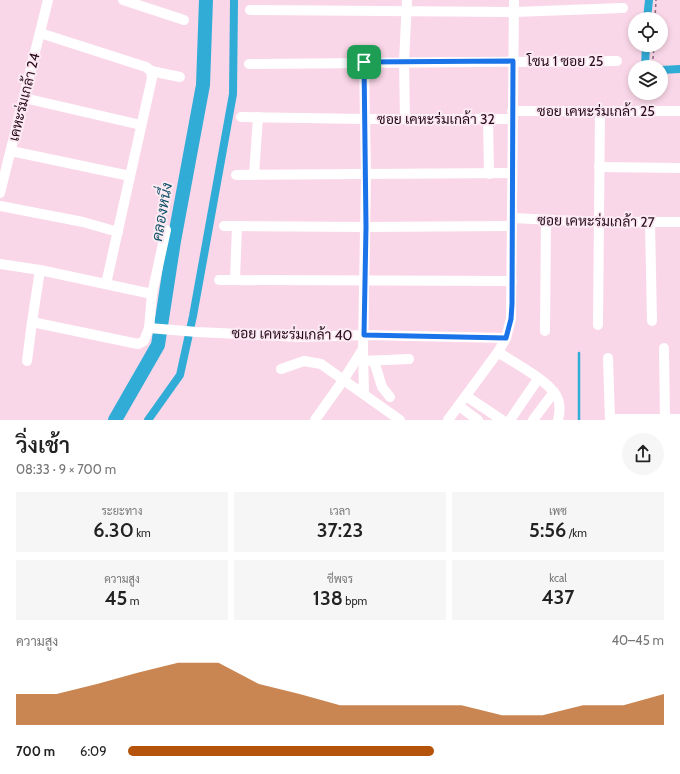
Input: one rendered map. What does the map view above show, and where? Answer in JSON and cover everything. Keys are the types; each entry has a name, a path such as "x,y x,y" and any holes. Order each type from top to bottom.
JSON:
{"street":[{"name":"เคหะร่มเกล้า 24","path":"0,193 48,0"},
{"path":"123,0 184,20"},
{"path":"302,0 302,11"},
{"path":"405,119 404,62 407,0"},
{"path":"448,420 498,352 506,338 511,319 514,0"},
{"path":"250,10 514,12 623,8"},
{"path":"40,34 146,67 151,71 180,77"},
{"name":"โซน 1 ซอย 25","path":"249,64 617,61"},
{"path":"364,62 366,175 363,349 364,394"},
{"path":"106,284 152,78 151,71"},
{"path":"24,98 141,125"},
{"path":"598,326 600,111"},
{"name":"ซอย เคหะร่มเกล้า 25","path":"512,115 600,111 680,111"},
{"name":"ซอย เคหะร่มเกล้า 32","path":"241,117 488,119 512,115"},
{"path":"254,175 258,117"},
{"path":"488,119 489,174"},
{"path":"10,151 130,176"},
{"path":"599,167 680,168"},
{"path":"236,175 512,173"},
{"path":"0,206 83,222 118,232"},
{"path":"545,332 546,220"},
{"name":"ซอย เคหะร่มเกล้า 27","path":"224,226 366,227 546,220 598,222 680,222"},
{"path":"650,222 652,320"},
{"path":"235,280 237,226"},
{"path":"32,322 138,344 144,341 149,328 152,294 166,230"},
{"path":"0,264 40,270 152,294"},
{"path":"27,361 40,270"},
{"path":"219,280 512,281"},
{"name":"ซอย เคหะร่มเกล้า 40","path":"149,328 301,337 364,335 506,338"},
{"path":"664,348 665,419"},
{"path":"315,420 347,382 363,349"},
{"path":"498,352 548,386 554,392 559,402 560,410 558,420"},
{"path":"608,358 610,420 680,419"},
{"path":"364,361 409,359"},
{"path":"281,368 304,361 321,364 400,420"},
{"path":"374,361 382,387 390,397"},
{"path":"510,420 538,379"},
{"path":"533,420 554,392"},
{"path":"466,396 502,420"},
{"path":"459,406 478,420"}],"path":[{"path":"655,12 656,0"},
{"path":"653,59 654,52"}],"waterway":[{"name":"คลองหนึ่ง","path":"115,420 158,345 174,241 203,85 206,0"},
{"path":"148,420 180,375 193,316 233,94 234,0"},
{"path":"648,12 649,0"},
{"path":"645,60 646,52"},
{"path":"668,70 680,69"},
{"path":"579,353 579,420"}],"route":[{"path":"513,61 512,304 509,331 506,338 364,335 366,175 364,62 513,61"}]}
